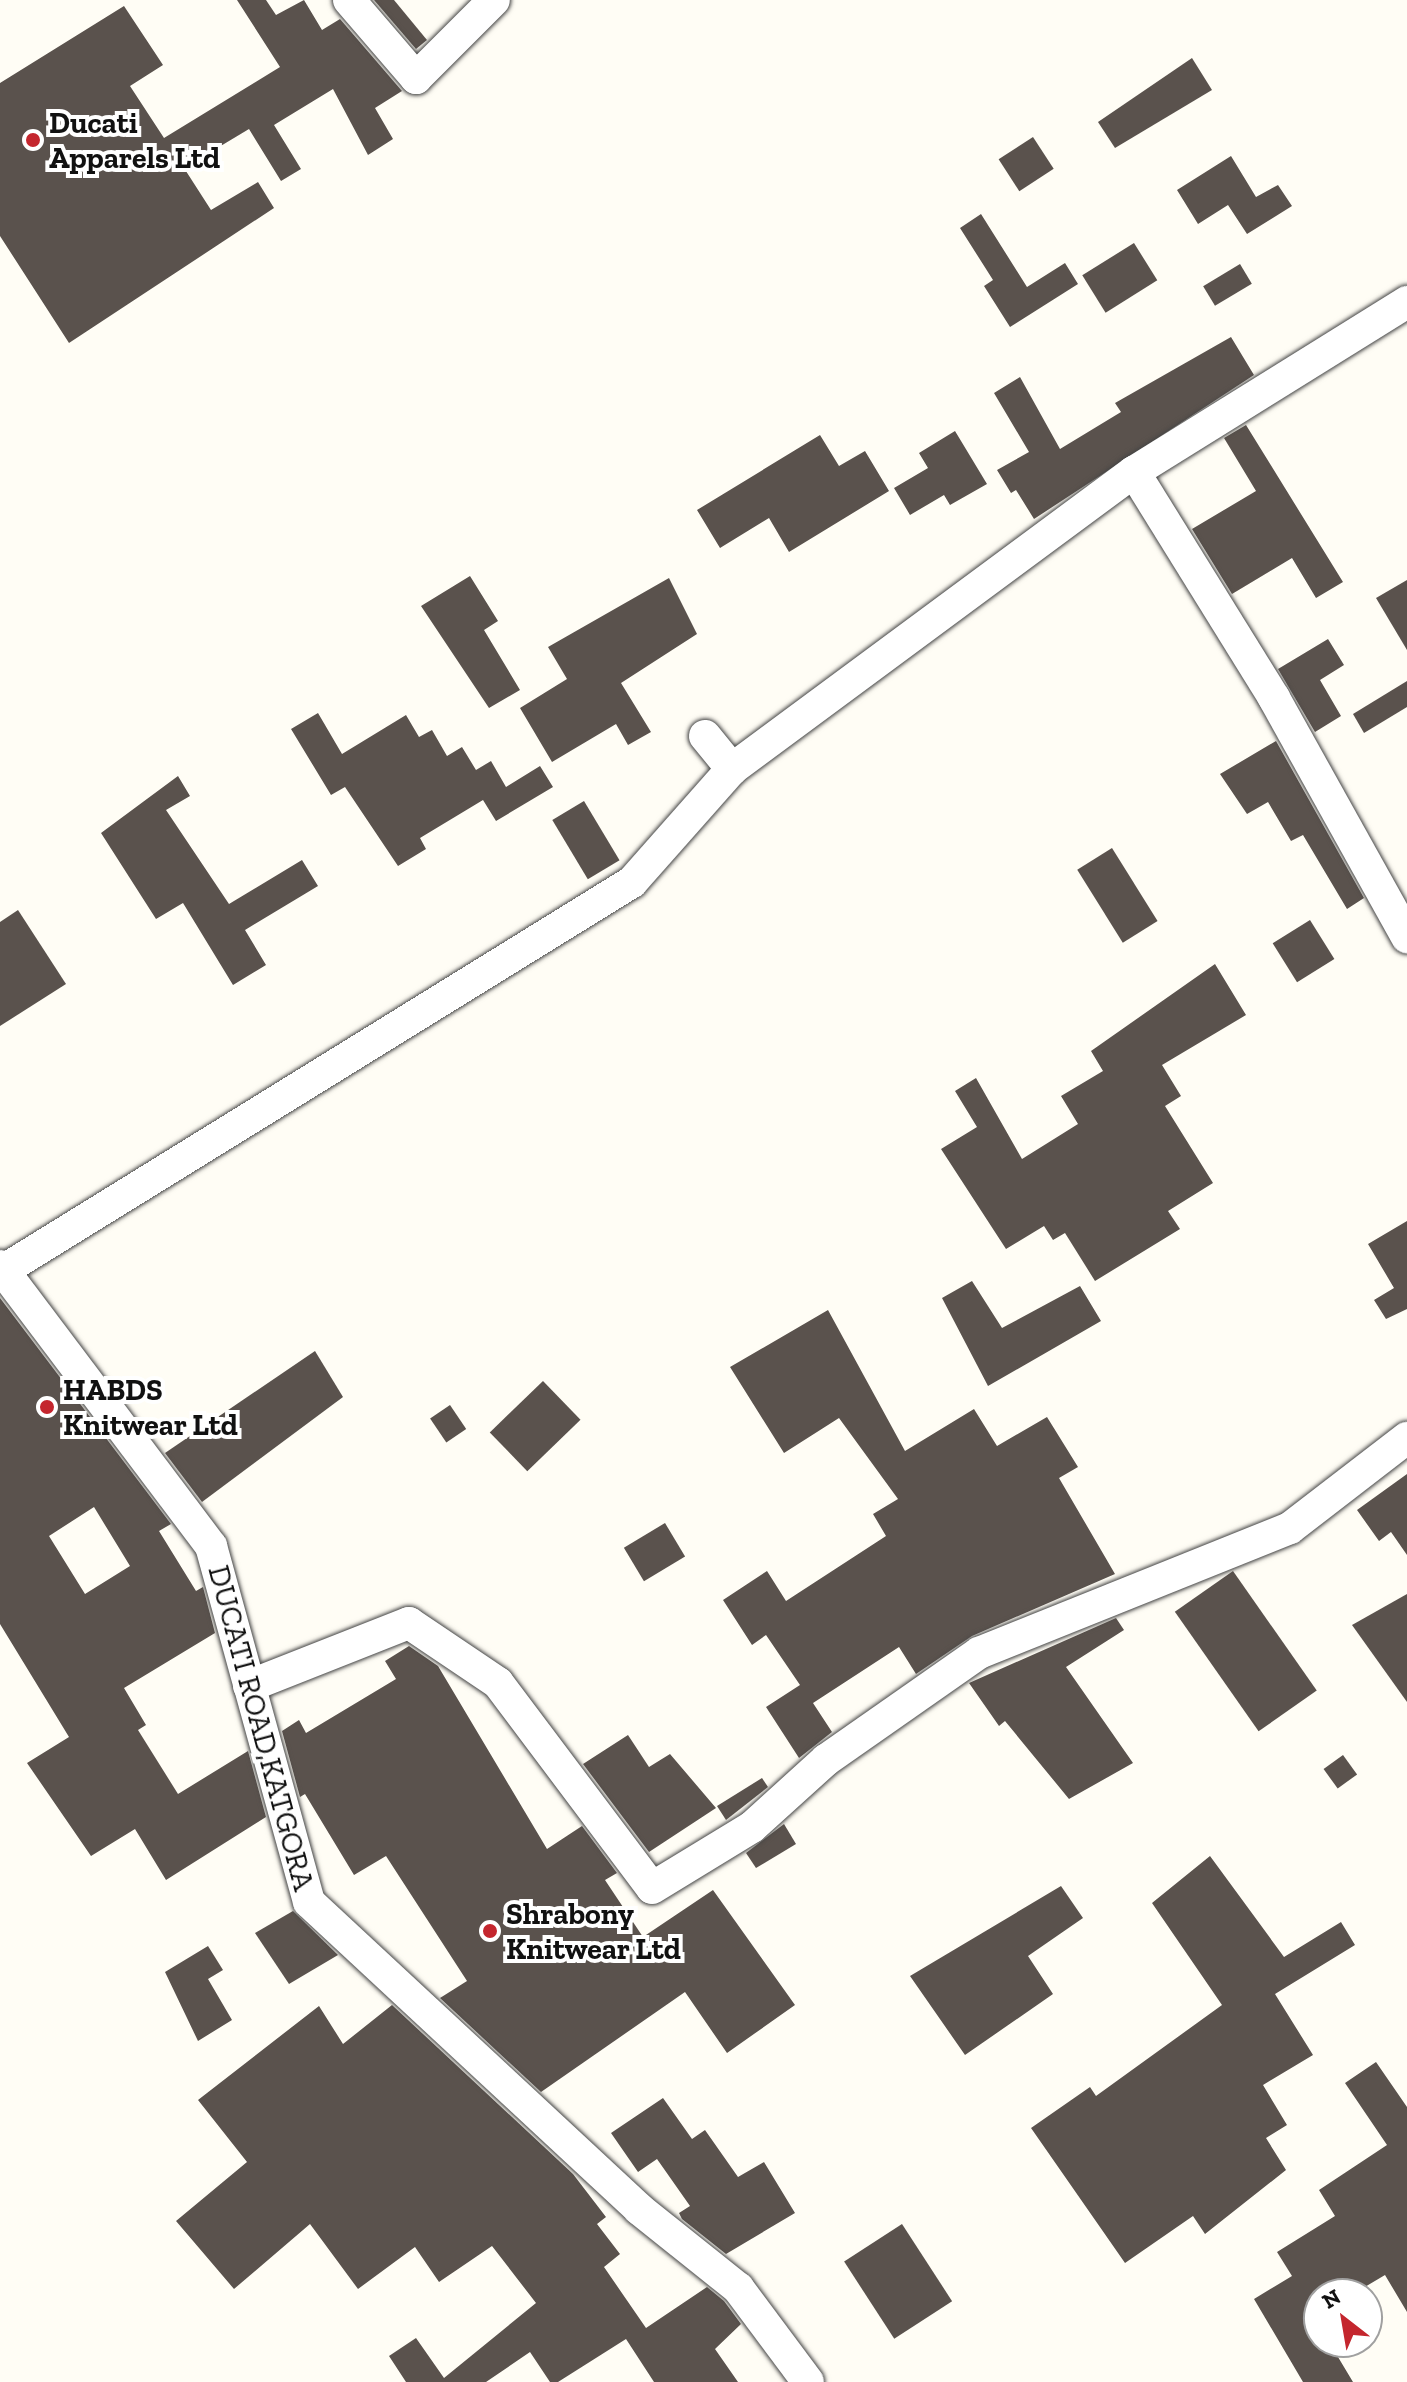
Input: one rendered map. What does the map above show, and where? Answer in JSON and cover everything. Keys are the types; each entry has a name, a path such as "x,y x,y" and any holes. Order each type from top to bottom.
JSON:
{"street":[{"path":"349,0 416,78 494,0"},
{"path":"2,1268 632,882 732,769 1134,472 1407,302"},
{"path":"1134,472 1267,685 1407,937"},
{"path":"705,736 732,769"},
{"name":"DUCATI ROAD,KATGORA","path":"2,1268 211,1546 309,1902 639,2209 738,2288 808,2382"},
{"path":"249,1686 409,1623 498,1683 652,1888 752,1827 826,1760 979,1653 1290,1528 1407,1438"}],"building":[{"path":"237,0 266,0 276,15 304,0 322,30 340,19 402,91 375,108 393,139 368,155 333,89 274,125 301,169 281,181 249,129 184,168 211,210 258,182 274,208 69,343 0,236 0,83 124,6 163,65 130,86 164,138 280,67"},
{"path":"374,0 394,0 427,40 416,49"},
{"path":"1192,58 1212,90 1115,148 1098,122"},
{"path":"1033,137 1054,169 1019,191 999,159"},
{"path":"1231,156 1256,197 1278,185 1292,206 1247,234 1228,205 1198,224 1177,190"},
{"path":"981,214 1027,287 1065,263 1078,284 1010,327 984,286 993,280 960,228"},
{"path":"1134,243 1157,280 1106,313 1082,275"},
{"path":"1240,264 1252,284 1215,306 1203,286"},
{"path":"1231,337 1254,375 1034,519 1016,490 1011,493 997,470 1029,452 994,393 1020,377 1060,449 1121,412 1115,403"},
{"path":"1246,425 1343,582 1316,598 1292,558 1232,594 1192,529 1256,491 1224,438"},
{"path":"955,431 987,484 950,505 944,495 910,515 894,488 928,468 919,453"},
{"path":"820,435 839,466 865,451 889,491 789,552 769,518 720,548 697,510"},
{"path":"470,576 498,621 484,630 520,690 489,708 421,606"},
{"path":"669,578 697,634 621,683 651,732 628,745 616,724 552,762 520,708 567,679 548,647"},
{"path":"1407,580 1407,650 1376,598"},
{"path":"1328,639 1344,665 1320,680 1341,716 1315,732 1278,669"},
{"path":"1407,681 1407,707 1364,733 1353,714"},
{"path":"318,713 342,754 406,715 419,737 432,730 447,756 462,747 476,770 491,761 506,787 540,766 553,787 496,821 483,800 420,838 426,849 398,866 345,787 331,795 291,729"},
{"path":"1276,741 1364,898 1347,909 1303,835 1291,841 1268,802 1247,814 1220,774"},
{"path":"178,776 190,796 166,810 229,904 302,860 318,886 245,930 266,965 233,985 183,903 156,919 101,833"},
{"path":"584,801 620,860 588,879 552,820"},
{"path":"1112,848 1158,921 1123,943 1077,870"},
{"path":"18,910 66,984 0,1026 0,922"},
{"path":"1310,920 1334,959 1297,982 1273,943"},
{"path":"1215,964 1246,1015 1162,1065 1181,1096 1165,1106 1213,1183 1168,1211 1180,1229 1095,1281 1065,1233 1053,1240 1044,1226 1006,1249 941,1149 977,1127 955,1091 976,1078 1022,1159 1078,1124 1061,1096 1103,1071 1091,1051"},
{"path":"1407,1221 1407,1309 1386,1319 1374,1300 1394,1288 1368,1244"},
{"path":"972,1281 1002,1328 1080,1286 1101,1321 988,1386 942,1298"},
{"path":"0,1298 171,1524 159,1531 196,1591 203,1587 215,1633 124,1688 146,1725 138,1730 178,1794 248,1751 266,1817 166,1880 135,1829 91,1856 27,1763 69,1737 0,1624","holes":["94,1507 130,1566 85,1594 49,1536"]},
{"path":"828,1310 905,1451 974,1409 997,1446 1047,1417 1078,1467 1059,1478 1115,1574 972,1636 916,1674 899,1647 813,1703 832,1732 799,1758 766,1707 800,1685 766,1635 752,1645 723,1600 767,1571 786,1601 886,1536 873,1514 898,1499 839,1418 784,1453 730,1367"},
{"path":"315,1351 343,1397 202,1502 165,1453"},
{"path":"543,1381 581,1420 527,1471 490,1432"},
{"path":"450,1405 466,1429 446,1442 430,1418"},
{"path":"1407,1474 1407,1555 1391,1532 1379,1541 1357,1510"},
{"path":"665,1523 685,1556 644,1581 624,1548"},
{"path":"1233,1571 1317,1691 1259,1731 1175,1612"},
{"path":"1407,1594 1407,1702 1352,1625"},
{"path":"1116,1618 1124,1630 1066,1667 1133,1763 1069,1799 1005,1721 999,1726 969,1683"},
{"path":"409,1646 438,1666 547,1849 582,1826 617,1873 605,1880 643,1937 713,1890 795,2005 727,2053 685,1992 541,2092 440,1998 467,1981 386,1856 354,1875 305,1794 300,1797 282,1731 299,1720 306,1733 396,1679 385,1661"},
{"path":"628,1735 649,1767 670,1754 716,1808 649,1852 583,1764"},
{"path":"1343,1755 1357,1774 1338,1789 1324,1769"},
{"path":"762,1778 768,1787 726,1820 717,1806"},
{"path":"784,1824 796,1844 756,1868 746,1853"},
{"path":"1210,1856 1284,1957 1341,1922 1355,1945 1275,1994 1313,2055 1263,2085 1287,2125 1266,2138 1286,2170 1205,2234 1193,2216 1125,2263 1031,2128 1090,2087 1096,2096 1222,2005 1152,1903"},
{"path":"1061,1886 1083,1918 1028,1956 1053,1994 965,2055 910,1976"},
{"path":"293,1911 338,1955 289,1984 255,1933"},
{"path":"208,1946 223,1970 208,1979 232,2020 198,2041 165,1972"},
{"path":"392,2005 573,2174 606,2217 597,2224 620,2254 604,2267 646,2328 707,2287 724,2301 741,2324 715,2349 738,2382 654,2382 626,2339 558,2382 550,2382 530,2352 486,2382 406,2382 389,2356 416,2338 444,2378 536,2303 492,2246 439,2282 415,2247 358,2289 310,2224 234,2289 176,2221 247,2162 198,2100 319,2006 343,2044"},
{"path":"1376,2062 1407,2107 1407,2312 1385,2275 1380,2278 1303,2278 1303,2358 1339,2358 1353,2382 1303,2382 1254,2299 1292,2276 1277,2252 1335,2216 1319,2190 1387,2145 1345,2083"},
{"path":"663,2098 692,2139 705,2130 738,2177 764,2162 795,2213 726,2254 682,2219 679,2213 690,2206 657,2159 638,2172 611,2133"},
{"path":"902,2224 952,2301 894,2339 844,2262"}],"place":[{"name":"Ducati Apparels Ltd","path":"33,140"},
{"name":"HABDS Knitwear Ltd","path":"47,1407"},
{"name":"Shrabony Knitwear Ltd","path":"490,1931"}]}
